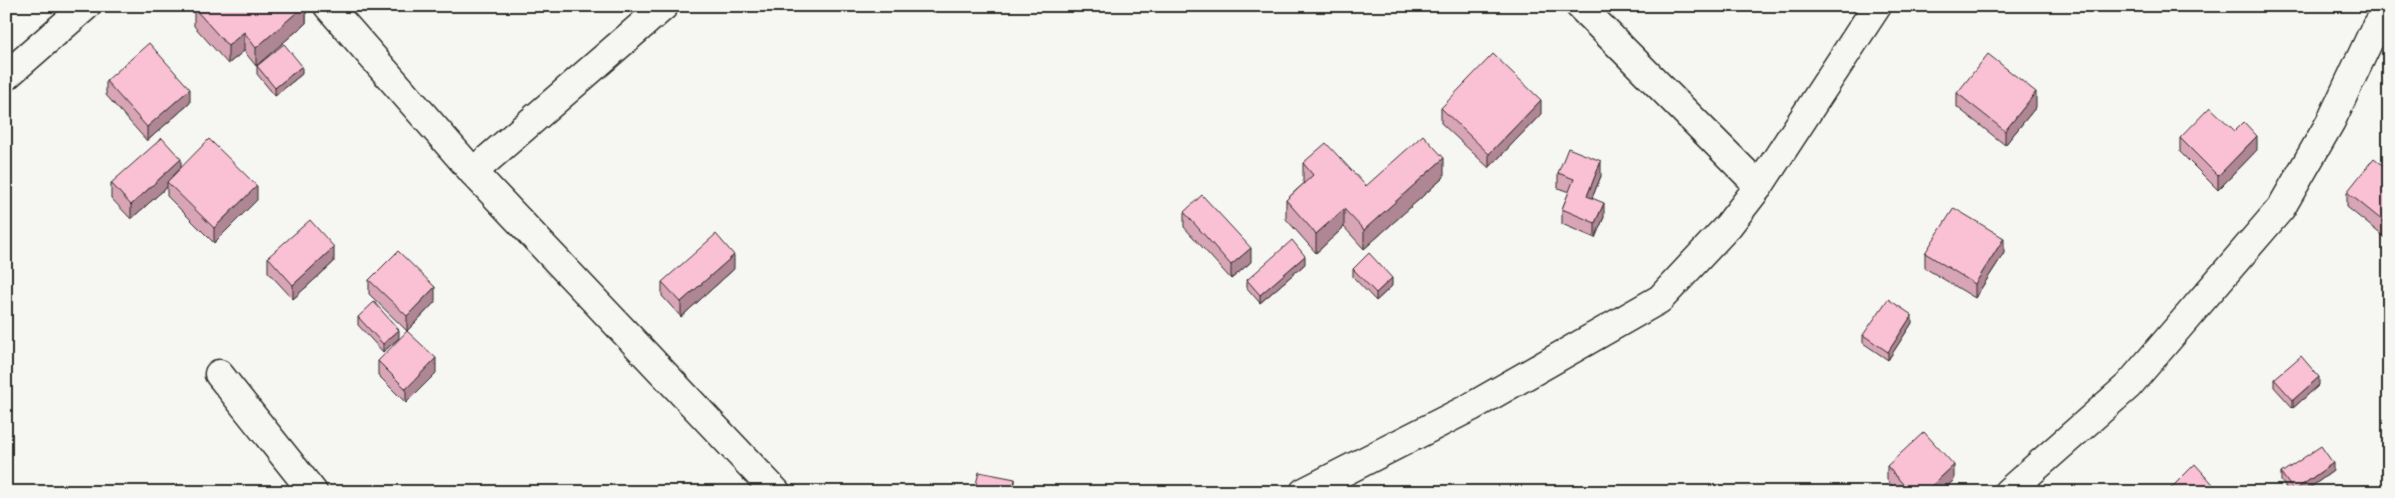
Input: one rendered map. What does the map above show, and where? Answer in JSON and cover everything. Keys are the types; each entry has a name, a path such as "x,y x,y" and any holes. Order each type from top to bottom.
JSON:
{"street":[{"path":"6,76 86,6"},
{"path":"328,6 473,172 776,492"},
{"path":"473,172 664,6"},
{"path":"1580,6 1760,186"},
{"path":"1304,492 1471,407 1660,299 1728,226 1760,186 1877,6"},
{"path":"2008,492 2128,386 2281,208 2331,121 2373,32 2389,7"},
{"path":"219,374 313,492"}],"building":[{"path":"196,6 304,6 256,48 244,32 228,46 194,8"},
{"path":"149,43 190,89 147,127 106,81"},
{"path":"284,44 302,66 275,88 257,66"},
{"path":"1493,54 1541,100 1489,154 1441,108"},
{"path":"1988,54 2036,92 2005,131 1957,93"},
{"path":"2210,107 2235,131 2244,122 2257,136 2218,176 2180,138"},
{"path":"1423,135 1444,158 1364,230 1344,209 1316,234 1286,200 1313,175 1303,163 1326,143 1366,186"},
{"path":"162,138 181,159 131,205 111,183"},
{"path":"209,139 257,186 214,228 167,182"},
{"path":"1568,148 1601,161 1587,196 1604,203 1595,223 1562,209 1574,179 1558,173"},
{"path":"2374,158 2389,170 2389,226 2347,192"},
{"path":"1202,195 1251,248 1231,265 1184,212"},
{"path":"1954,208 2004,238 1975,284 1925,253"},
{"path":"310,220 334,247 293,285 268,257"},
{"path":"716,234 734,255 681,302 662,282"},
{"path":"1292,240 1305,256 1260,295 1247,280"},
{"path":"398,251 435,287 407,316 369,280"},
{"path":"1369,253 1392,278 1376,293 1353,269"},
{"path":"1888,299 1912,315 1888,352 1863,335"},
{"path":"374,302 399,330 383,344 358,317"},
{"path":"407,331 436,358 406,389 378,361"},
{"path":"2301,356 2319,377 2293,400 2274,379"},
{"path":"1924,432 1954,465 1925,492 1910,492 1887,466"},
{"path":"2321,446 2333,463 2294,491 2281,473"},
{"path":"2195,464 2220,492 2167,492"},
{"path":"979,472 1015,479 1013,492 974,492"},
{"path":"1747,488 1751,492 1743,492"}]}
